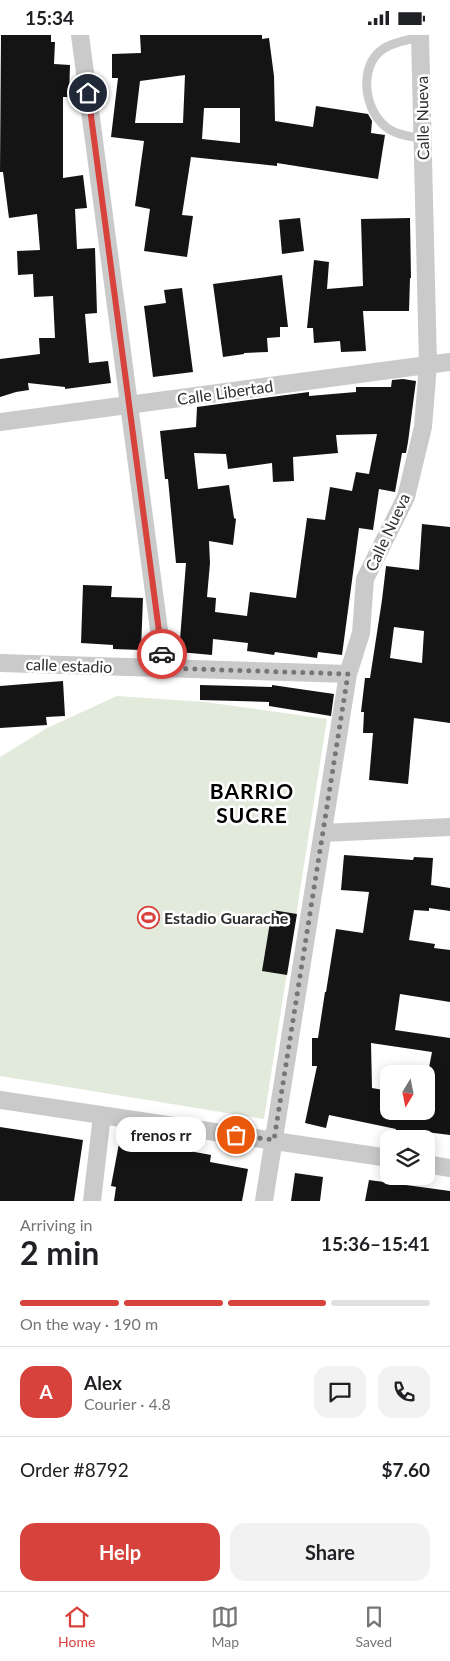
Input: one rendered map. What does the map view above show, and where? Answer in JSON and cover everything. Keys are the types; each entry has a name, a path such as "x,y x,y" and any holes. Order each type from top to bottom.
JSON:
{"street":[{"path":"80,35 164,668"},
{"name":"Calle Nueva","path":"264,1201 348,674 361,633 365,579 406,497 423,427 428,365 420,36"},
{"name":"Calle Libertad","path":"0,423 450,362"},
{"name":"calle estadio","path":"0,663 348,674"},
{"path":"323,833 450,827"},
{"path":"0,1100 380,1157"},
{"path":"92,1201 102,1115"},
{"path":"435,1166 450,1168"}],"lane":[{"path":"420,36 382,49 369,65 366,85 372,109 386,127 405,136 423,138"}],"shaded area":[{"name":"Estadio Guarache","path":"117,696 205,702 327,719 264,1119 0,1076 0,757 47,728"}],"building":[{"path":"1,35 51,35 51,42 55,42 54,64 70,65 69,97 63,97 63,178 83,175 87,208 75,209 77,249 95,248 97,313 85,314 89,363 108,361 111,383 65,389 65,387 28,383 29,390 0,397 0,359 40,354 39,338 55,338 53,296 34,297 33,274 18,275 17,251 40,250 37,214 9,218 3,172 0,172"},
{"path":"140,35 262,35 262,39 269,38 274,76 275,121 313,127 316,106 368,114 372,121 371,133 385,135 378,179 277,163 277,166 191,157 182,215 193,216 187,257 144,251 150,209 135,206 144,141 111,137 118,78 112,78 112,54 141,53","holes":["185,75 183,123 135,123 140,81","204,108 240,108 240,143 202,139"]},
{"path":"300,218 304,251 282,254 279,220"},
{"path":"410,218 411,278 409,311 363,311 366,351 341,352 340,341 314,343 313,328 307,328 314,260 329,262 327,289 363,286 361,219"},
{"path":"282,275 288,327 280,327 280,337 267,338 268,352 244,353 223,357 213,284"},
{"path":"182,288 193,372 153,377 144,306 166,303 164,290"},
{"path":"392,380 416,381 406,453 402,453 395,492 379,489 373,530 359,528 342,655 318,652 317,658 275,652 274,655 247,651 248,643 213,639 212,655 179,652 186,563 176,563 168,479 165,479 160,431 196,427 197,407 309,392 309,396 356,392 356,387 391,387","holes":["377,434 369,474 356,472 352,491 330,487 325,520 307,518 296,598 250,592 247,616 215,612 216,598 207,597 210,563 209,541 233,545 236,519 234,518 229,485 198,489 194,453 226,454 228,469 272,463 273,482 294,481 293,457 338,453 336,435"]},
{"path":"422,524 450,527 450,723 414,718 408,784 369,780 373,733 363,733 364,712 361,712 365,678 370,678 386,566 419,570","holes":["394,627 424,631 422,663 390,658"]},
{"path":"83,585 112,586 111,597 143,598 141,650 113,649 113,645 81,643"},
{"path":"63,681 65,716 46,717 47,725 0,728 0,686"},
{"path":"200,685 272,687 272,685 334,694 331,716 269,706 269,702 200,700"},
{"path":"344,855 413,860 414,857 433,858 431,885 450,888 450,911 429,908 429,911 414,910 409,940 435,944 434,948 450,950 450,1002 400,994 395,1030 450,1038 450,1135 435,1133 435,1130 396,1130 329,1115 326,1128 305,1123 317,1066 312,1066 312,1038 318,1038 336,929 363,933 369,892 341,890"},
{"path":"272,910 297,914 287,975 262,971"},
{"path":"0,1127 83,1140 74,1201 0,1201"},
{"path":"120,1138 211,1155 210,1162 248,1169 242,1201 114,1201 116,1187 111,1186"},
{"path":"295,1173 323,1177 320,1201 291,1201"},
{"path":"369,1180 380,1181 380,1185 406,1185 450,1191 450,1201 365,1201"}],"way so far":[{"path":"162,654 164,668 348,674 274,1140 236,1135"}],"place":[{"name":"Estadio Guarache","path":"148,917"},
{"name":"frenos rr","path":"236,1135"}],"district":[{"name":"BARRIO SUCRE","path":"252,802"}],"route":[{"path":"88,93 162,654"}]}
